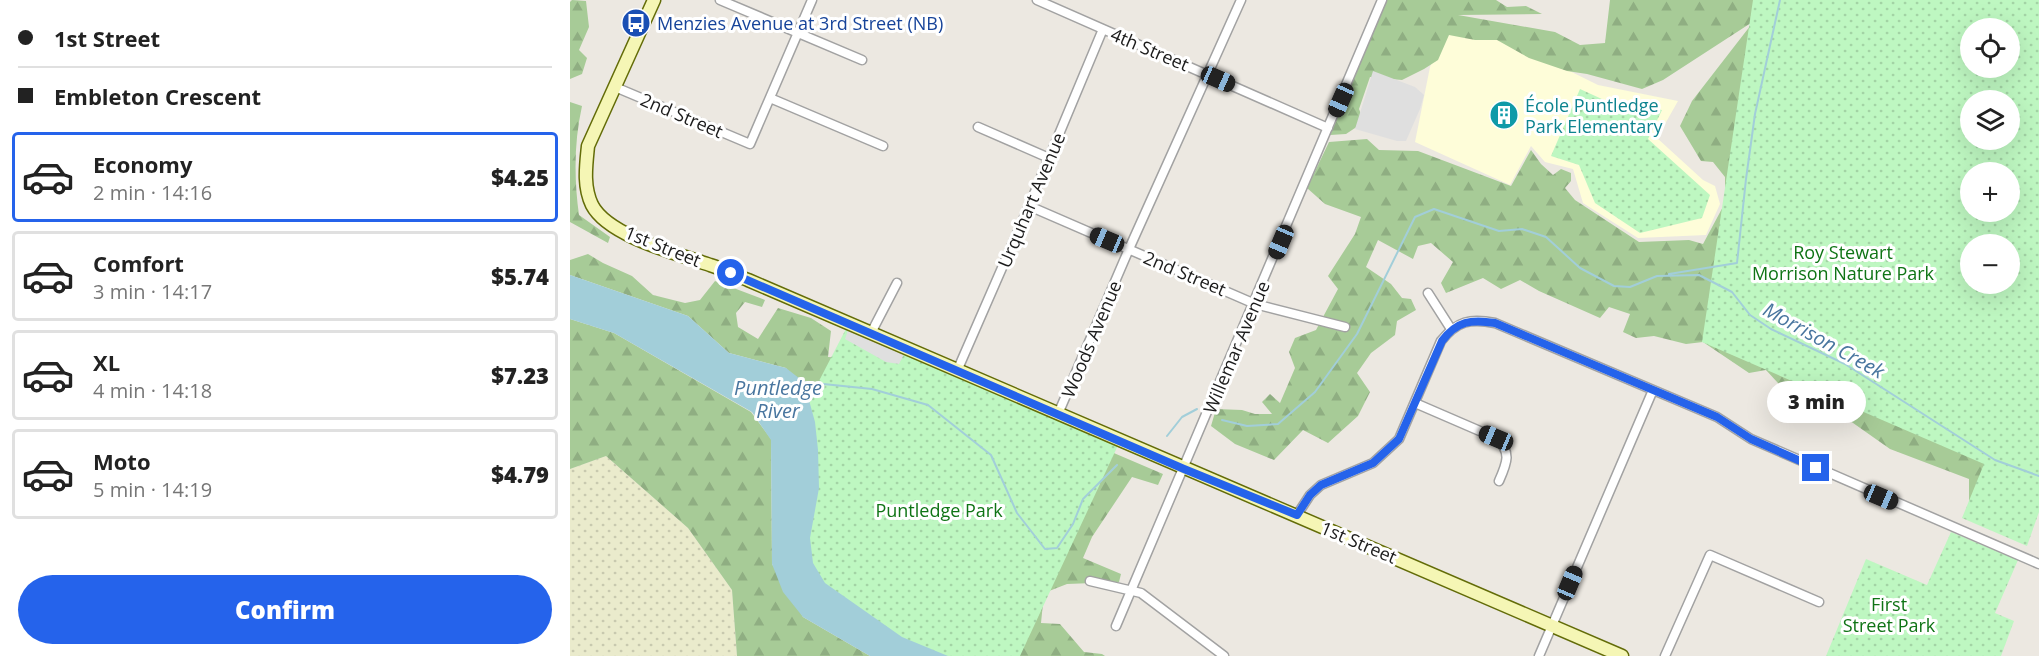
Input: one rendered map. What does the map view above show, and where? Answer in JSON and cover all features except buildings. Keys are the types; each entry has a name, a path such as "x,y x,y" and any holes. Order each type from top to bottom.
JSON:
{"street":[{"path":"615,87 654,0"},
{"path":"720,0 862,60"},
{"path":"812,0 770,98 883,146"},
{"name":"4th Street","path":"1036,0 1058,4 1103,29 1328,128"},
{"name":"Woods Avenue","path":"1058,414 1241,0"},
{"name":"Willemar Avenue","path":"1116,626 1382,0"},
{"name":"Urquhart Avenue","path":"957,371 1103,29"},
{"name":"2nd Street","path":"615,87 750,144 770,98"},
{"name":"1st Street","path":"615,87 588,146 586,183 596,211 613,226 633,237 714,266 1622,656"},
{"path":"978,127 1048,158"},
{"name":"2nd Street","path":"1029,206 1255,303 1345,327"},
{"path":"871,333 897,283"},
{"path":"1428,293 1451,329"},
{"path":"1297,515 1310,495 1321,485 1373,463 1399,439 1442,341 1451,329 1462,323 1479,320 1495,323 1717,417 1751,439 2039,564"},
{"path":"1539,656 1653,390"},
{"path":"1415,403 1496,438 1504,445 1507,456 1499,481"},
{"path":"1665,656 1710,555 1819,602"},
{"path":"1090,581 1141,592 1224,656"}],"shaded area":[{"path":"1454,14 1598,85 1678,101 1657,138 1703,180 1715,186 1720,204 1706,235 1638,238 1583,203 1573,169 1545,162 1531,146 1510,185 1415,142 1430,67"},
{"path":"1373,71 1415,87 1424,95 1406,141 1397,141 1355,129"},
{"path":"848,330 904,354 899,364 886,362 845,339"},
{"path":"606,456 688,528 732,590 737,656 570,656 570,469"}],"green space":[{"path":"572,0 586,1 589,27 579,50 587,58 582,74 570,79 570,2"},
{"path":"1386,0 1496,0 1507,7 1526,6 1542,14 1458,15 1555,32 1580,45 1605,43 1610,0 2039,0 2039,505 1969,504 1969,479 1890,449 1836,411 1826,422 1789,395 1766,370 1749,373 1703,342 1686,344 1654,336 1636,338 1623,332 1630,314 1609,307 1600,318 1520,280 1501,289 1483,278 1446,293 1441,283 1453,262 1431,243 1418,246 1413,259 1378,240 1366,267 1391,284 1402,298 1411,299 1416,310 1397,321 1395,335 1371,353 1357,373 1370,392 1358,416 1328,443 1303,430 1274,460 1235,444 1211,426 1216,409 1272,414 1262,402 1270,394 1280,403 1295,368 1289,352 1295,338 1316,330 1338,289 1328,276 1355,234 1361,217 1325,204 1307,188 1329,142 1367,139 1379,150 1418,151 1511,186 1531,150 1553,175 1561,169 1571,173 1571,181 1565,188 1575,200 1639,242 1689,240 1703,244 1725,203 1725,177 1713,162 1701,161 1680,126 1692,101 1754,21 1663,80 1642,89 1567,71 1529,58 1497,40 1475,40 1449,35 1438,60 1424,69 1402,80 1370,77 1359,109 1364,122 1346,134 1330,135"},
{"name":"Roy Stewart Morrison Nature Park","path":"1753,0 2039,0 2039,512 2027,546 1962,518 1984,464 1702,342"},
{"path":"1580,89 1604,100 1662,110 1648,139 1710,195 1702,218 1640,233 1595,203 1579,165 1551,156"},
{"path":"570,102 582,106 577,133 576,161 579,215 610,237 608,243 570,222"},
{"name":"Puntledge Park","path":"588,254 632,276 653,295 685,303 700,300 715,281 765,300 762,307 745,302 736,313 738,327 758,339 778,308 811,318 831,331 828,357 853,358 994,402 1163,474 1158,485 1132,477 1092,537 1083,558 1121,574 1119,582 1067,584 1044,593 1041,623 1060,624 1084,652 1105,656 948,656 786,368 729,353 688,316 570,275 570,260"},
{"path":"570,319 614,333 751,412 771,439 772,564 803,617 870,656 737,656 732,590 688,528 606,456 570,469"},
{"name":"Puntledge Park","path":"849,323 1120,441 1020,656 935,656 908,647 809,574 806,406"},
{"name":"First Street Park","path":"1951,532 2018,560 1995,613 2014,621 2001,656 1826,656 1866,559 1927,585"}],"water":[{"name":"Puntledge River","path":"570,275 688,316 729,353 786,368 804,382 815,422 818,450 819,488 810,538 813,563 825,583 902,637 948,656 870,656 803,617 783,592 772,564 771,440 752,412 614,333 570,319"}],"waterway":[{"path":"1669,274 1737,263 1755,114 1780,0"},
{"name":"Morrison Creek","path":"1222,420 1247,426 1278,424 1315,392 1357,334 1415,217 1434,209 1499,231 1522,229 1546,237 1580,268 1614,286 1630,287 1657,276 1699,275 1732,292 1750,315 1771,329 1845,364 1995,460 2039,476"},
{"name":"Morrison Creek","path":"804,382 872,389 928,405 991,455 1017,513 1045,549 1057,548 1073,524 1083,499 1117,465"},
{"name":"Morrison Creek","path":"1167,436 1182,417 1197,409"}],"place":[{"name":"Menzies Avenue at 3rd Street (NB)","path":"636,23"},
{"name":"École Puntledge Park Elementary","path":"1504,115"}],"route":[{"path":"731,273 1184,469 1297,515 1310,495 1321,485 1373,463 1399,439 1442,341 1451,329 1462,323 1479,320 1495,323 1717,417 1751,439 1816,468"}]}
